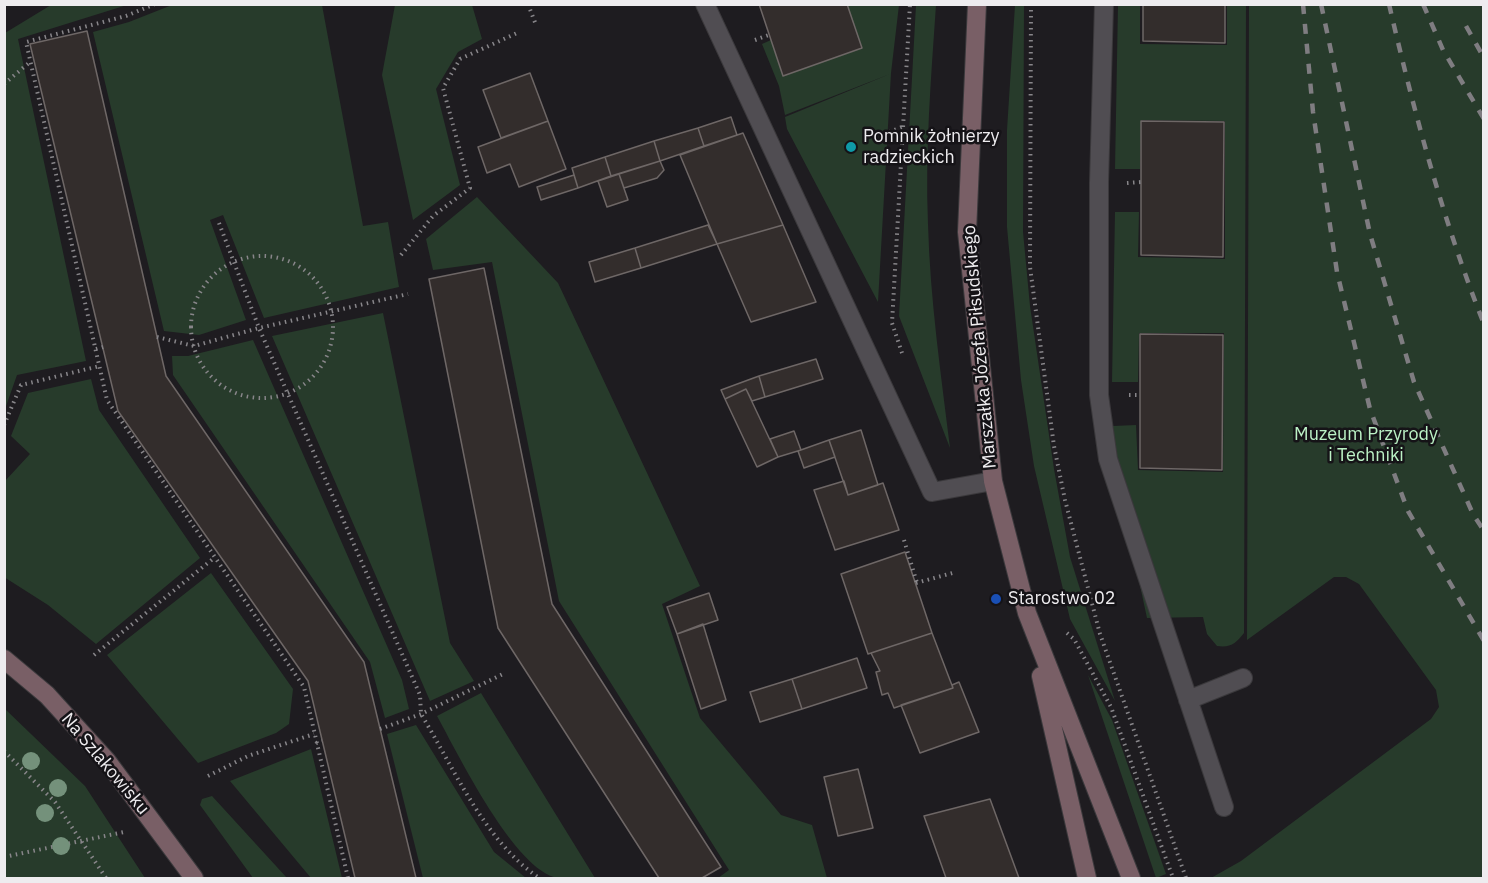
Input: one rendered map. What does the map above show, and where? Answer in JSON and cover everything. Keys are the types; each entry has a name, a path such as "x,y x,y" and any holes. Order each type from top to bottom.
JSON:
{"street":[{"path":"705,4 932,492 993,481"},
{"name":"Marszałka Józefa Piłsudskiego","path":"976,4 967,232 993,481 1027,613 1087,879"},
{"path":"1104,4 1099,395 1108,459 1224,807"},
{"name":"Marszałka Józefa Piłsudskiego","path":"1027,613 1131,879"},
{"name":"Na Szlakowisku","path":"4,659 48,695 107,761 194,879"},
{"path":"1188,700 1243,678"}],"path":[{"path":"155,4 126,16 26,42 30,62 107,400 304,687 348,879"},
{"path":"528,4 536,25"},
{"path":"902,355 892,323 910,4"},
{"path":"401,255 433,216 470,188 443,88 460,59 517,33"},
{"path":"755,40 769,35"},
{"path":"4,84 30,62"},
{"path":"889,132 902,127"},
{"path":"219,223 259,328 290,393 420,695 421,714 494,835 524,867 539,879"},
{"path":"254,256 276,257 295,264 312,276 325,293 332,312 333,337 325,360 310,380 290,393 266,398 242,396 221,385 204,368 194,346 191,326 194,306 210,280 234,261 254,256"},
{"path":"157,337 194,346 259,328 408,294"},
{"path":"96,349 103,347"},
{"path":"4,425 21,385 100,366"},
{"path":"904,540 917,583 956,572"},
{"path":"94,655 214,558"},
{"path":"1066,632 1074,639 1111,707 1173,879"},
{"path":"380,729 421,714 505,673"},
{"path":"208,776 248,756 314,734"},
{"path":"316,743 322,741"},
{"path":"4,751 55,802 106,879"},
{"path":"4,857 127,831"}],"green space":[{"path":"51,5 127,5 18,39 86,361 17,375 5,409 5,33"},
{"path":"172,5 322,5 363,226 388,222 399,287 264,318 223,215 210,220 246,320 199,335 164,331 93,32 129,22"},
{"path":"395,5 472,5 482,39 458,52 436,89 460,185 413,220 382,75"},
{"path":"847,5 899,5 891,73 878,302 787,129 785,117 890,74 785,115 779,86 762,44 771,40 783,75"},
{"path":"916,5 936,5 930,87 927,197 933,308 950,448 899,316"},
{"path":"1015,5 1024,5 1023,232 1030,306 1054,469 1070,557 1115,701 1070,619 1034,466 1021,380 1007,227 1007,130"},
{"path":"1118,5 1140,5 1140,44 1227,45 1227,5 1246,5 1244,633 1236,642 1226,646 1217,646 1207,634 1203,617 1147,618 1114,465 1113,426 1136,425 1138,470 1223,472 1224,333 1139,333 1138,382 1112,382 1115,212 1139,212 1138,257 1225,259 1225,121 1141,120 1140,169 1115,169"},
{"name":"Muzeum Przyrody i Techniki","path":"1249,5 1483,5 1483,878 1211,878 1241,861 1431,719 1439,707 1436,690 1359,584 1346,577 1334,577 1247,640"},
{"path":"477,197 558,283 700,586 662,604 700,718 781,815 812,825 827,878 718,878 729,870 559,601 492,262 433,270 426,239"},
{"path":"383,313 450,643 474,681 430,701 272,336"},
{"path":"253,340 402,680 409,709 385,718 370,662 173,375 172,356 188,356"},
{"path":"91,379 99,410 200,558 96,644 48,605 4,577 5,481 30,454 11,436 28,393"},
{"path":"211,573 293,689 289,724 276,733 198,763 107,655"},
{"path":"1088,675 1112,720 1166,874 1156,878"},
{"path":"481,693 595,878 558,878 541,871 506,834 489,809 437,716"},
{"path":"4,708 85,786 145,878 5,878"},
{"path":"416,725 494,852 526,878 423,878 387,734"},
{"path":"311,749 342,878 311,878 230,781"},
{"path":"212,796 287,878 253,878 200,805 202,799"}],"building":[{"path":"759,4 847,4 862,48 783,76"},
{"path":"1143,4 1225,4 1225,43 1143,41"},
{"path":"87,31 166,376 364,662 416,878 355,878 308,681 118,411 30,44"},
{"path":"530,73 548,121 501,138 483,90"},
{"path":"731,117 737,135 704,146 698,128"},
{"path":"548,121 566,169 519,187 510,164 487,173 478,147"},
{"path":"1141,121 1224,122 1223,257 1141,255"},
{"path":"698,128 704,146 660,161 654,141"},
{"path":"743,133 783,225 717,244 680,155"},
{"path":"654,141 660,161 611,176 605,157"},
{"path":"605,157 611,176 578,188 572,168"},
{"path":"660,161 664,170 657,178 624,188 619,174"},
{"path":"619,174 628,200 607,207 598,181"},
{"path":"574,175 578,188 541,200 537,187"},
{"path":"708,225 717,244 641,268 635,248"},
{"path":"783,225 816,302 751,322 717,244"},
{"path":"635,248 641,268 595,282 589,262"},
{"path":"484,268 552,604 721,867 702,878 659,878 498,628 429,279"},
{"path":"1140,334 1223,335 1222,470 1140,468"},
{"path":"816,359 823,379 765,397 759,376"},
{"path":"759,376 765,397 752,401 746,389 725,399 721,390"},
{"path":"746,389 778,457 757,467 725,399"},
{"path":"861,430 878,485 848,495 829,440"},
{"path":"794,431 801,450 778,457 770,439"},
{"path":"829,440 835,457 804,468 798,451"},
{"path":"844,481 848,495 883,483 899,530 835,550 814,490"},
{"path":"905,552 932,633 868,654 841,574"},
{"path":"709,593 718,620 677,634 667,607"},
{"path":"703,624 726,700 701,709 677,634"},
{"path":"932,633 953,688 894,708 888,693 882,695 876,672 880,671 871,653"},
{"path":"857,658 867,688 802,709 792,679"},
{"path":"792,679 802,709 760,722 750,692"},
{"path":"959,682 979,732 920,753 901,705 953,688 952,685"},
{"path":"858,769 873,828 838,836 824,777"},
{"path":"990,799 1019,878 946,878 924,816"}],"railway":[{"path":"1303,4 1313,112 1337,272 1370,409 1408,511 1484,641"},
{"path":"1321,4 1370,234 1414,382 1473,514 1484,531"},
{"path":"1389,4 1430,166 1455,246 1484,324"},
{"path":"1423,4 1443,50 1484,119"},
{"path":"1466,26 1484,58"}],"place":[{"name":"Pomnik żołnierzy radzieckich","path":"851,147"},
{"name":"Starostwo 02","path":"996,599"}]}
